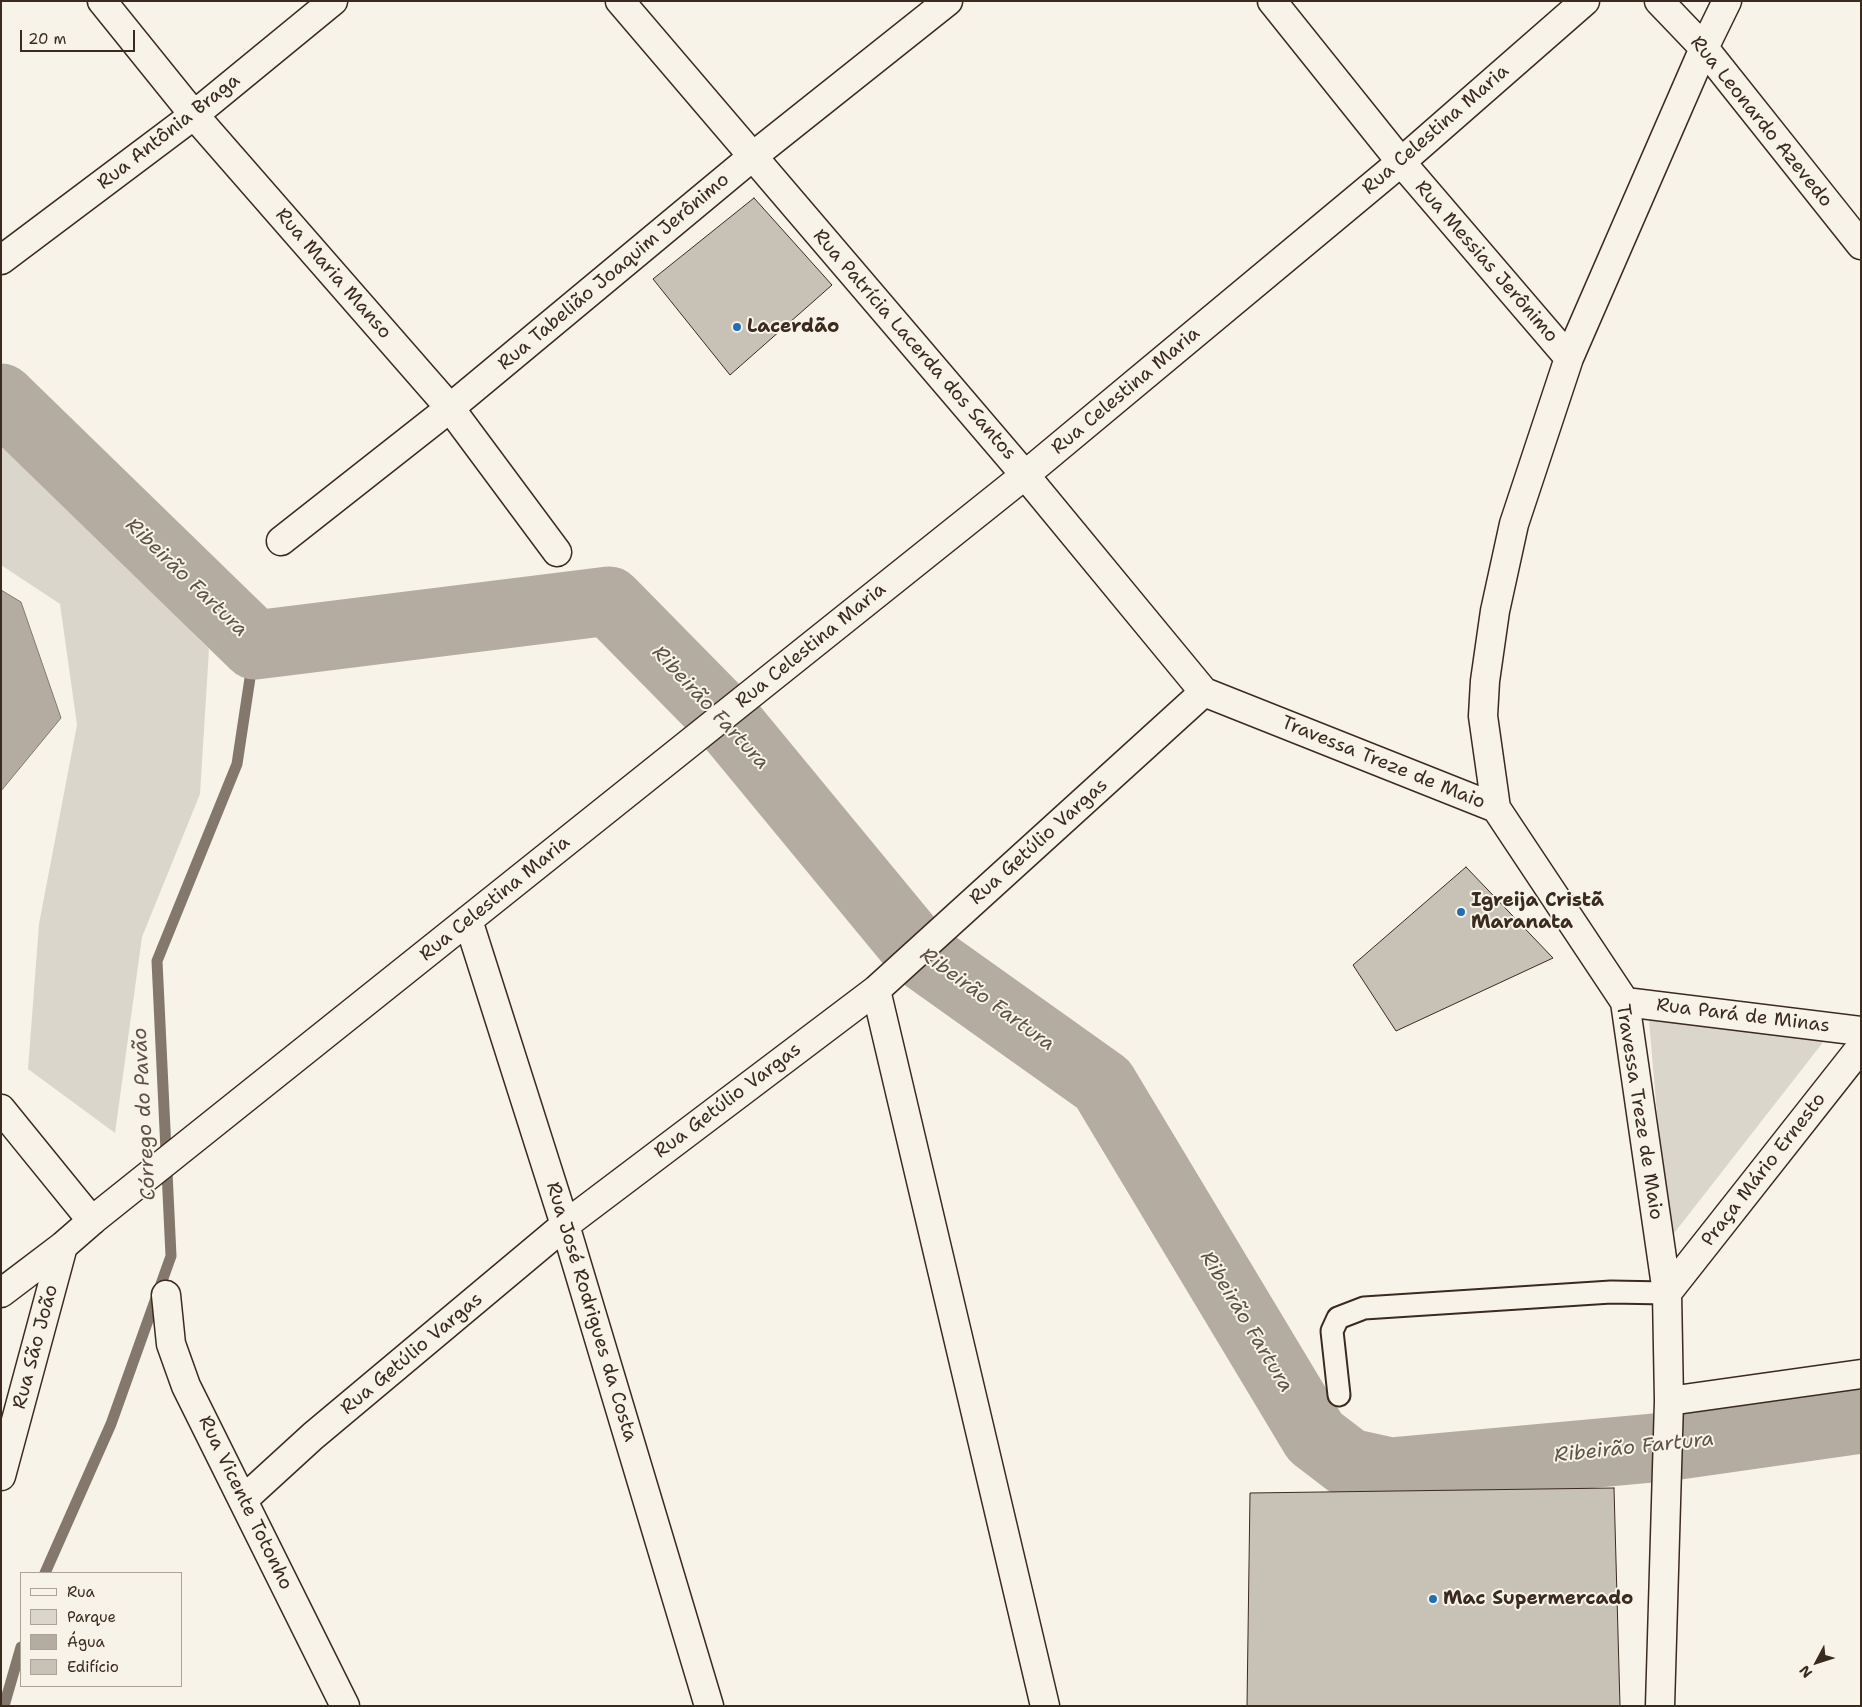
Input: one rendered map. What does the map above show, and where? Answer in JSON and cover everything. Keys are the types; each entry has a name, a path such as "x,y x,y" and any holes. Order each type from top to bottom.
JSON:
{"street":[{"name":"Rua Maria Manso","path":"102,1 194,115 450,408 557,552"},
{"name":"Rua Antônia Braga","path":"2,260 194,115 333,1"},
{"name":"Rua Patrícia Lacerda dos Santos","path":"620,1 1024,475 1204,692"},
{"name":"Rua Tabelião Joaquim Jerônimo","path":"281,541 450,408 752,157 948,1"},
{"name":"Rua Messias Jerônimo","path":"1272,1 1401,162 1569,358"},
{"name":"Rua Celestina Maria","path":"1,1293 63,1246 93,1220 1024,475 1401,162 1585,1"},
{"name":"Rua Leonardo Azevedo","path":"1659,1 1704,48 1861,245"},
{"path":"1496,808 1483,716 1485,681 1495,611 1514,524 1569,358 1704,48 1727,1"},
{"name":"Travessa Treze de Maio","path":"1204,692 1496,808 1625,1002 1667,1293 1668,1413 1660,1706"},
{"name":"Rua Getúlio Vargas","path":"243,1500 313,1436 565,1225 886,981 1204,692"},
{"name":"Rua José Rodrigues da Costa","path":"468,920 565,1225 709,1706"},
{"path":"886,981 1045,1706"},
{"name":"Rua Pará de Minas","path":"1625,1002 1861,1031"},
{"name":"Praça Mário Ernesto","path":"1667,1293 1861,1047"},
{"path":"1,1109 93,1220"},
{"name":"Rua São João","path":"1,1476 63,1246"},
{"name":"Rua Vicente Totonho","path":"166,1295 171,1344 186,1386 345,1706"},
{"path":"1668,1413 1861,1374"}],"lane":[{"path":"1339,1395 1332,1331 1338,1318 1364,1308 1611,1292 1667,1293"}],"green space":[{"path":"1,444 40,476 209,649 200,794 142,937 115,1133 28,1069 39,924 77,725 60,604 1,565"},
{"path":"1648,1009 1831,1032 1668,1241"}],"water":[{"path":"1,590 21,602 61,718 1,791"}],"building":[{"name":"Lacerdão","path":"754,198 832,285 730,375 653,279"},
{"name":"Igreija Cristã Maranata","path":"1466,867 1553,958 1396,1031 1353,965"},
{"name":"Mac Supermercado","path":"1614,1488 1620,1706 1247,1706 1250,1493"}],"waterway":[{"name":"Ribeirão Fartura","path":"1,398 255,645 609,601 730,724 919,953 1103,1084 1315,1437 1349,1463 1390,1472 1664,1447 1861,1419"},
{"name":"Córrego do Pavão","path":"45,1572 111,1424 171,1256 157,961 237,764 255,645"},
{"name":"Córrego do Pavão","path":"4,1706 20,1650"}],"place":[{"name":"Lacerdão","path":"737,327"},
{"name":"Igreija Cristã Maranata","path":"1461,912"},
{"name":"Mac Supermercado","path":"1433,1599"}]}
